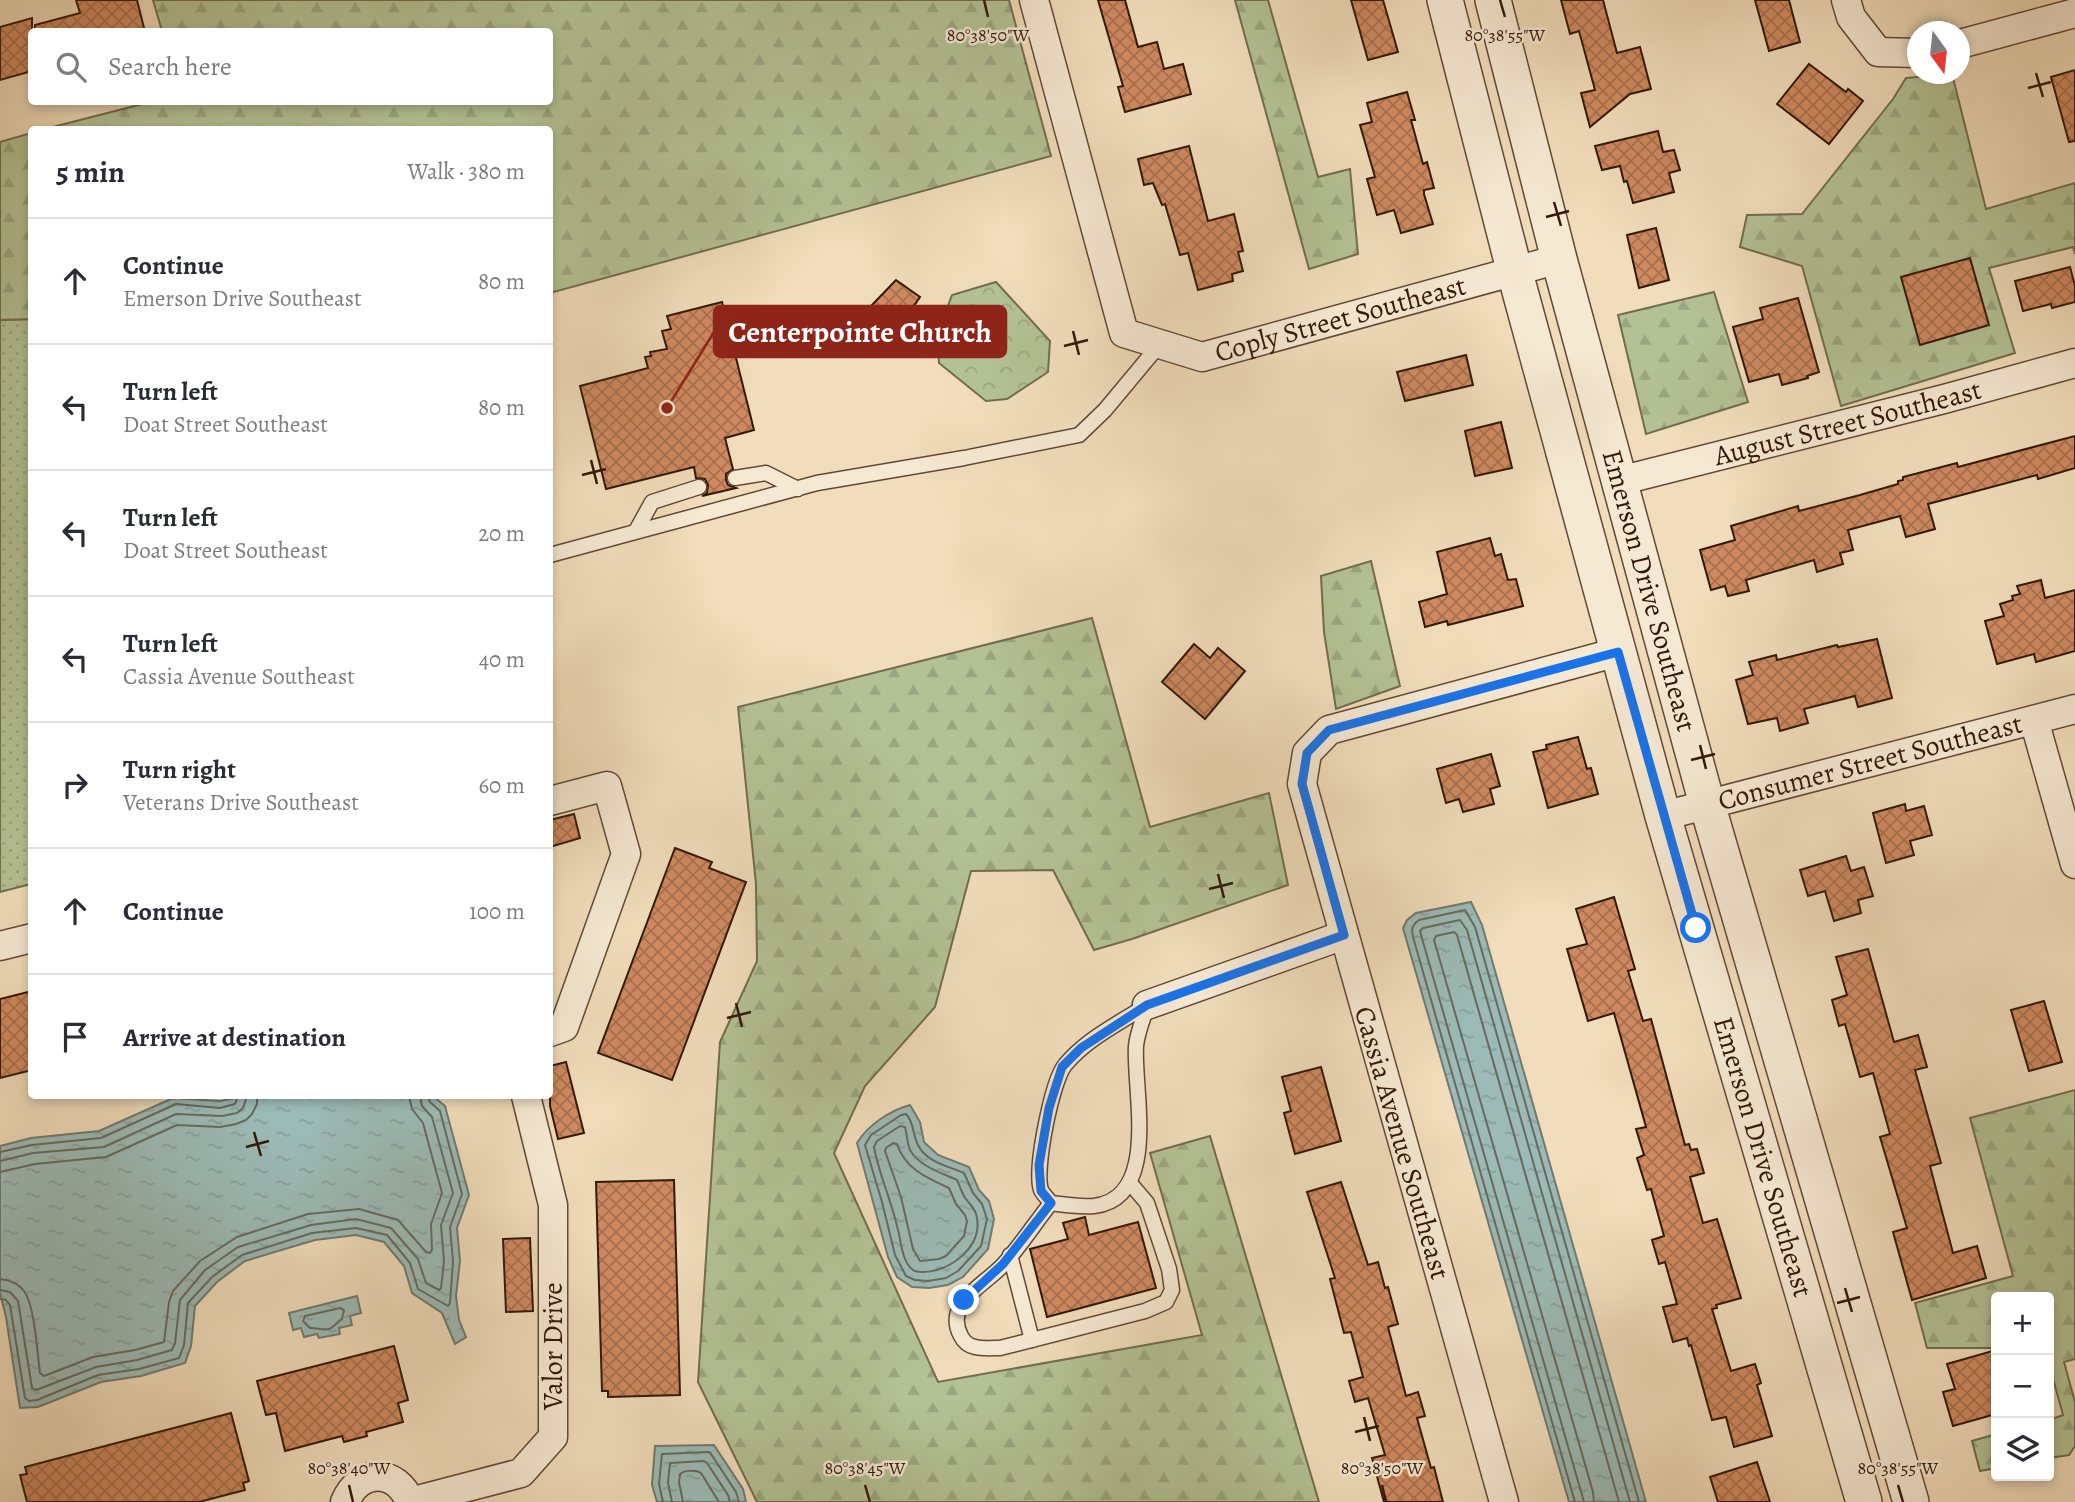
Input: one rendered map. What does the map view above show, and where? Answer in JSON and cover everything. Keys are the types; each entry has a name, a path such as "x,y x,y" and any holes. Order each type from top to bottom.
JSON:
{"street":[{"name":"Coply Street Southeast","path":"1034,0 1124,333 1202,357 1559,259"},
{"name":"Emerson Drive Southeast","path":"1446,0 1515,273 1663,817 1864,1502"},
{"name":"Emerson Drive Southeast","path":"1493,0 1559,259 1707,804 1911,1502"},
{"path":"1846,0 1851,17 1878,52 1907,53"},
{"path":"1970,41 2075,13"},
{"name":"August Street Southeast","path":"1619,481 2075,363"},
{"name":"Cassia Avenue Southeast","path":"1504,1502 1302,784 1307,753 1329,730 1618,652"},
{"name":"Consumer Street Southeast","path":"1663,817 2075,709"},
{"path":"2034,720 2075,864"},
{"path":"553,800 607,786 626,854 564,1027 553,1031"},
{"path":"1147,1005 1344,935"},
{"path":"0,946 28,939"},
{"name":"Valor Drive","path":"345,1502 356,1484 365,1478 376,1476 396,1481 410,1502 521,1473 553,1437 553,1205 527,1099"}],"lane":[{"path":"553,554 817,484 1079,435 1105,410 1160,344"},
{"path":"735,478 766,473 798,489"},
{"path":"636,531 652,502 699,487"},
{"path":"1147,1005 1136,1044 1140,1129 1130,1183 1115,1198 1096,1206 1051,1203 1041,1191 1039,1165 1049,1108 1062,1067 1081,1048 1147,1005"},
{"path":"1051,1203 1003,1264 964,1300 955,1317 963,1341 976,1348 1000,1348 1145,1311 1166,1302 1172,1290 1169,1269 1147,1203 1130,1183"},
{"path":"1010,1255 1032,1340"}],"green space":[{"path":"153,0 1009,0 1051,156 553,292 553,126 57,126 138,105 553,105 553,28 161,28"},
{"path":"1235,0 1268,0 1318,177 1350,169 1358,254 1309,269"},
{"path":"1906,78 1907,84 1955,84 1986,209 2075,183 2075,254 2073,247 1989,268 2015,353 1841,406 1802,266 1740,247 1747,215 1802,214 1893,99"},
{"path":"28,134 28,319 0,320 0,142"},
{"path":"996,282 1050,341 1048,372 1007,399 986,401 939,363 937,335 952,295"},
{"path":"1714,292 1748,402 1646,434 1618,315"},
{"path":"28,319 28,885 0,892 0,320"},
{"path":"1371,561 1400,686 1336,709 1324,632 1321,576"},
{"path":"1092,618 1150,827 1269,793 1288,885 1094,950 1053,870 971,871 935,1007 865,1086 834,1153 938,1382 1202,1335 1150,1153 1210,1136 1319,1502 757,1502 698,1382 720,1042 757,961 756,884 738,707"},
{"path":"2075,1090 2075,1359 2064,1362 2075,1402 2075,1446 2069,1455 2054,1457 2054,1418 2063,1415 2054,1382 2054,1292 1991,1292 1991,1348 1927,1348 1915,1303 2013,1276 1970,1118"},
{"path":"1991,1435 1991,1469 1980,1471 1972,1441"}],"water":[{"path":"1471,902 1482,925 1646,1502 1569,1502 1403,928 1407,920 1416,913"},
{"path":"171,1099 437,1099 445,1106 469,1195 457,1228 460,1261 456,1296 459,1320 466,1337 455,1344 442,1313 412,1293 404,1266 384,1242 356,1235 315,1240 245,1261 217,1282 195,1306 191,1346 185,1363 141,1376 101,1382 38,1407 20,1408 0,1293 0,1146 31,1138 99,1131"},
{"path":"910,1105 920,1122 924,1142 938,1155 969,1167 979,1190 989,1201 994,1219 988,1249 963,1277 948,1285 929,1288 912,1287 897,1277 888,1257 857,1143 867,1130 880,1120"},
{"path":"357,1296 361,1313 350,1316 352,1325 339,1328 340,1334 319,1338 317,1334 304,1337 301,1328 293,1330 289,1313"},
{"path":"714,1445 743,1489 746,1502 657,1502 652,1485 655,1446"}],"building":[{"path":"76,0 137,0 144,28 35,28 35,25 80,13"},
{"path":"1098,0 1125,0 1138,47 1157,42 1164,69 1183,64 1191,94 1125,112 1118,87 1123,86"},
{"path":"1351,0 1383,0 1398,52 1368,60"},
{"path":"1561,0 1603,0 1617,53 1640,47 1651,89 1630,94 1590,127 1581,93 1595,90 1579,31 1570,34"},
{"path":"1755,0 1789,0 1800,42 1769,51"},
{"path":"32,18 32,28 28,28 28,72 0,80 0,27"},
{"path":"1809,64 1846,92 1848,89 1863,101 1829,144 1777,104"},
{"path":"2075,70 2075,141 2069,142 2051,77"},
{"path":"1407,92 1415,120 1411,120 1423,164 1427,162 1434,188 1424,190 1433,224 1401,233 1394,210 1377,215 1367,179 1375,177 1360,125 1372,122 1367,103"},
{"path":"1658,131 1663,152 1674,150 1680,170 1669,173 1674,192 1633,203 1620,166 1602,170 1595,146"},
{"path":"1189,146 1208,221 1234,214 1243,251 1238,252 1243,271 1232,274 1233,281 1198,290 1188,253 1180,255 1165,204 1162,205 1153,183 1144,185 1138,159"},
{"path":"1656,228 1669,280 1639,288 1627,235"},
{"path":"1970,258 1989,325 1920,345 1901,277"},
{"path":"2070,267 2075,286 2075,302 2052,308 2051,304 2023,311 2015,281"},
{"path":"896,280 920,297 899,328 872,305"},
{"path":"1798,298 1819,372 1782,385 1779,374 1749,382 1733,327 1763,319 1760,308"},
{"path":"722,302 754,430 725,438 733,469 726,474 726,480 728,485 736,488 702,496 707,493 708,485 705,479 696,478 694,467 606,489 580,386 648,368 645,357 651,356 650,352 667,349 662,331 671,329 667,316"},
{"path":"1466,355 1473,385 1405,401 1397,372"},
{"path":"1501,422 1512,468 1475,476 1465,431"},
{"path":"2075,436 2075,468 2038,479 2037,475 1928,504 1935,529 1906,537 1900,516 1848,530 1853,550 1840,553 1843,564 1817,572 1814,560 1746,580 1749,591 1728,596 1725,586 1711,590 1700,550 1735,540 1731,526 1798,506 1799,511 1860,495 1898,484 1903,477 1957,463 1958,467"},
{"path":"1490,538 1495,556 1501,554 1508,580 1516,579 1523,606 1448,625 1447,621 1425,627 1419,602 1447,594 1437,552"},
{"path":"2041,580 2045,598 2075,590 2075,651 2036,662 2034,654 1997,664 1985,621 2004,616 2000,604 2013,600 2012,596 2020,594 2017,586"},
{"path":"1877,639 1892,698 1858,707 1855,696 1804,709 1808,723 1780,731 1777,718 1748,724 1736,680 1753,675 1749,662 1776,655 1777,660 1837,645 1838,647"},
{"path":"1194,644 1210,658 1218,648 1245,671 1205,719 1162,682"},
{"path":"1578,737 1587,769 1591,768 1598,794 1548,808 1533,752 1547,749 1546,745"},
{"path":"1491,754 1500,786 1490,789 1494,804 1463,812 1459,799 1446,803 1437,769"},
{"path":"1905,804 1906,811 1924,806 1932,835 1910,841 1914,855 1886,863 1873,813"},
{"path":"574,814 580,838 553,846 553,819"},
{"path":"675,848 712,862 709,868 746,882 672,1080 598,1053"},
{"path":"1846,856 1851,871 1864,867 1873,896 1858,900 1861,913 1834,921 1825,891 1808,896 1800,870"},
{"path":"1614,897 1635,969 1628,971 1643,1021 1651,1019 1685,1145 1689,1144 1691,1150 1697,1149 1704,1173 1690,1177 1703,1223 1717,1219 1741,1298 1716,1305 1717,1308 1712,1309 1731,1371 1755,1364 1761,1383 1757,1385 1772,1436 1734,1447 1726,1417 1712,1420 1687,1338 1673,1342 1663,1307 1677,1304 1665,1262 1659,1264 1652,1240 1664,1236 1651,1189 1647,1190 1637,1158 1644,1155 1636,1129 1646,1127 1614,1013 1588,1021 1567,949 1587,944 1576,909"},
{"path":"1868,949 1894,1042 1918,1035 1927,1067 1915,1070 1941,1163 1930,1166 1953,1253 1977,1246 1986,1278 1912,1300 1893,1232 1907,1228 1880,1137 1890,1134 1873,1073 1860,1077 1845,1024 1839,1026 1832,1000 1847,995 1836,957"},
{"path":"28,992 28,1071 0,1078 0,999"},
{"path":"2044,1001 2062,1062 2029,1071 2011,1010"},
{"path":"566,1062 584,1133 558,1139 550,1106 550,1099 553,1099 553,1065"},
{"path":"1321,1067 1341,1141 1295,1154 1284,1113 1291,1111 1282,1077"},
{"path":"674,1180 680,1395 608,1397 608,1391 602,1391 596,1182"},
{"path":"1341,1182 1368,1265 1378,1262 1385,1288 1388,1287 1398,1324 1388,1327 1406,1396 1418,1392 1425,1416 1417,1418 1443,1502 1384,1502 1372,1458 1385,1455 1368,1398 1355,1402 1349,1381 1363,1377 1351,1332 1344,1333 1330,1279 1335,1278 1307,1192"},
{"path":"1085,1217 1089,1235 1138,1222 1156,1288 1047,1317 1030,1249 1068,1239 1063,1223"},
{"path":"530,1238 533,1311 506,1312 503,1239"},
{"path":"394,1346 408,1400 398,1403 403,1422 366,1432 367,1436 344,1442 342,1436 285,1451 276,1413 266,1415 257,1381"},
{"path":"1991,1351 1991,1415 1953,1426 1943,1392 1955,1389 1947,1364"},
{"path":"231,1413 249,1481 243,1483 245,1490 199,1502 27,1502 20,1475 27,1474 25,1467"},
{"path":"1757,1462 1770,1502 1718,1502 1710,1477"}],"place":[{"name":"Centerpointe Church","path":"667,408"}],"route":[{"path":"964,1300 1003,1264 1051,1203 1041,1191 1039,1165 1049,1108 1062,1067 1081,1048 1147,1005 1344,935 1302,784 1307,753 1329,730 1618,652 1696,928"}]}
